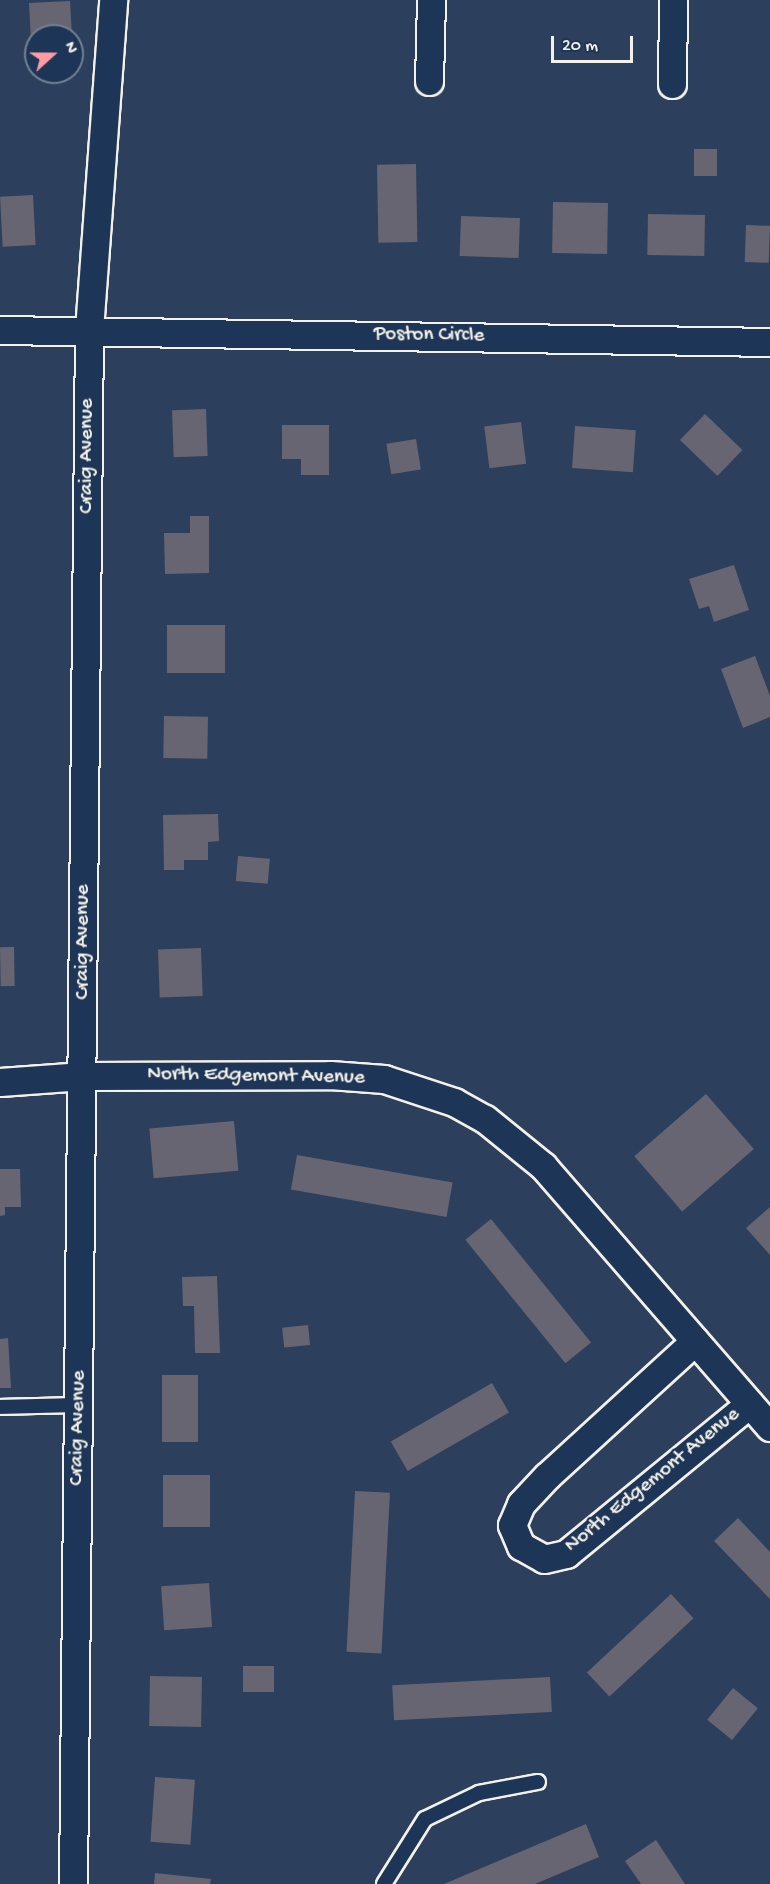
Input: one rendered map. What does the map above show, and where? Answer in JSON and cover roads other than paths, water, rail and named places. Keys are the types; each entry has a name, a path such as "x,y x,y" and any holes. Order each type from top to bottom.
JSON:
{"street":[{"name":"Craig Avenue","path":"73,1884 83,1076 88,330 113,0"},
{"path":"429,81 431,0"},
{"path":"672,84 673,0"},
{"name":"Poston Circle","path":"0,330 770,342"},
{"name":"North Edgemont Avenue","path":"0,1082 83,1076 384,1079 454,1102 485,1119 543,1166 770,1427"},
{"name":"North Edgemont Avenue","path":"695,1341 547,1476 521,1504 512,1525 521,1546 544,1559 566,1554 749,1404"}],"lane":[{"path":"0,1407 79,1405"},
{"path":"384,1884 425,1819 479,1793 538,1782"}]}
